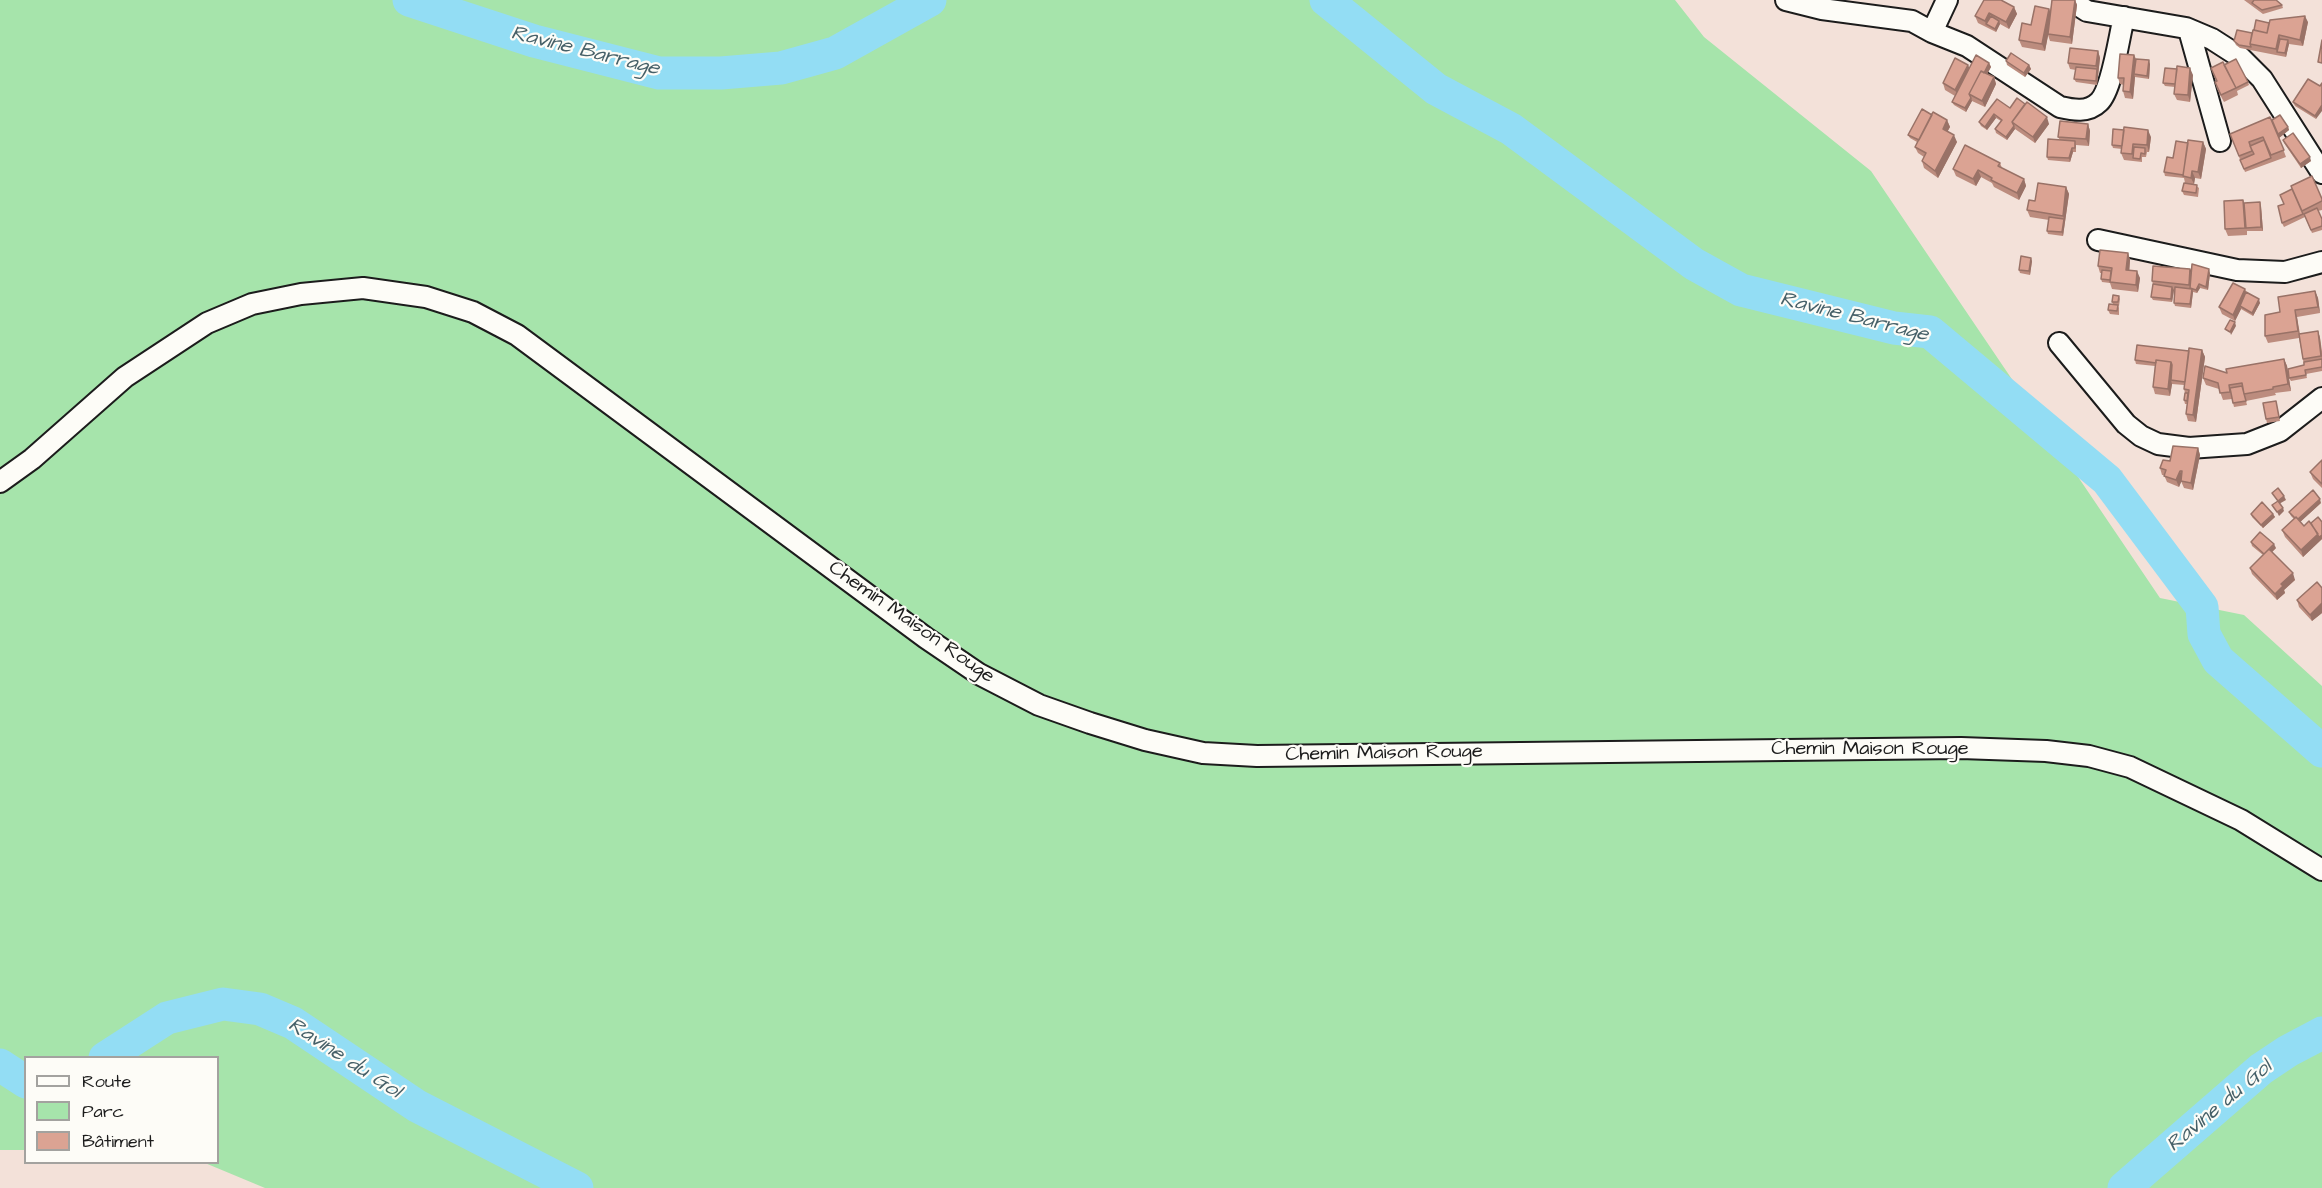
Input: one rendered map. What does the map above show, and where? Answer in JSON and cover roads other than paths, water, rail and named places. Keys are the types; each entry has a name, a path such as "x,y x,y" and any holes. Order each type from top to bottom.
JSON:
{"street":[{"path":"1786,0 1822,9 1912,21 1967,46 2060,107 2076,111 2100,102 2108,89 2124,17"},
{"path":"1932,32 1947,0"},
{"path":"2070,0 2087,10 2158,22 2189,30 2212,39 2240,57 2262,79 2322,173"},
{"path":"2189,30 2220,141"},
{"path":"2098,240 2237,270 2285,272 2322,262"},
{"name":"Chemin Maison Rouge","path":"0,482 32,459 125,377 207,323 252,304 301,294 363,288 426,297 472,312 517,336 926,638 979,674 1039,705 1145,740 1203,753 1257,756 1962,748 2046,751 2089,756 2130,766 2241,819 2322,870"},
{"path":"2059,343 2126,424 2141,436 2158,444 2189,448 2247,444 2280,430 2322,398"}],"waterway":[{"name":"Ravine Barrage","path":"409,0 534,41 659,73 721,73 781,68 835,53 930,0"},
{"name":"Ravine Barrage","path":"1326,0 1436,89 1511,129 1694,264 1741,290 1894,328 1930,332 2107,480 2202,607 2204,634 2218,660 2322,751"},
{"name":"Ravine du Gol","path":"108,1056 167,1018 223,1004 260,1009 293,1023 417,1106 577,1188"},
{"name":"Ravine du Gol","path":"2124,1188 2261,1069 2322,1033"},
{"name":"Ravine du Gol","path":"0,1065 24,1081"}]}
